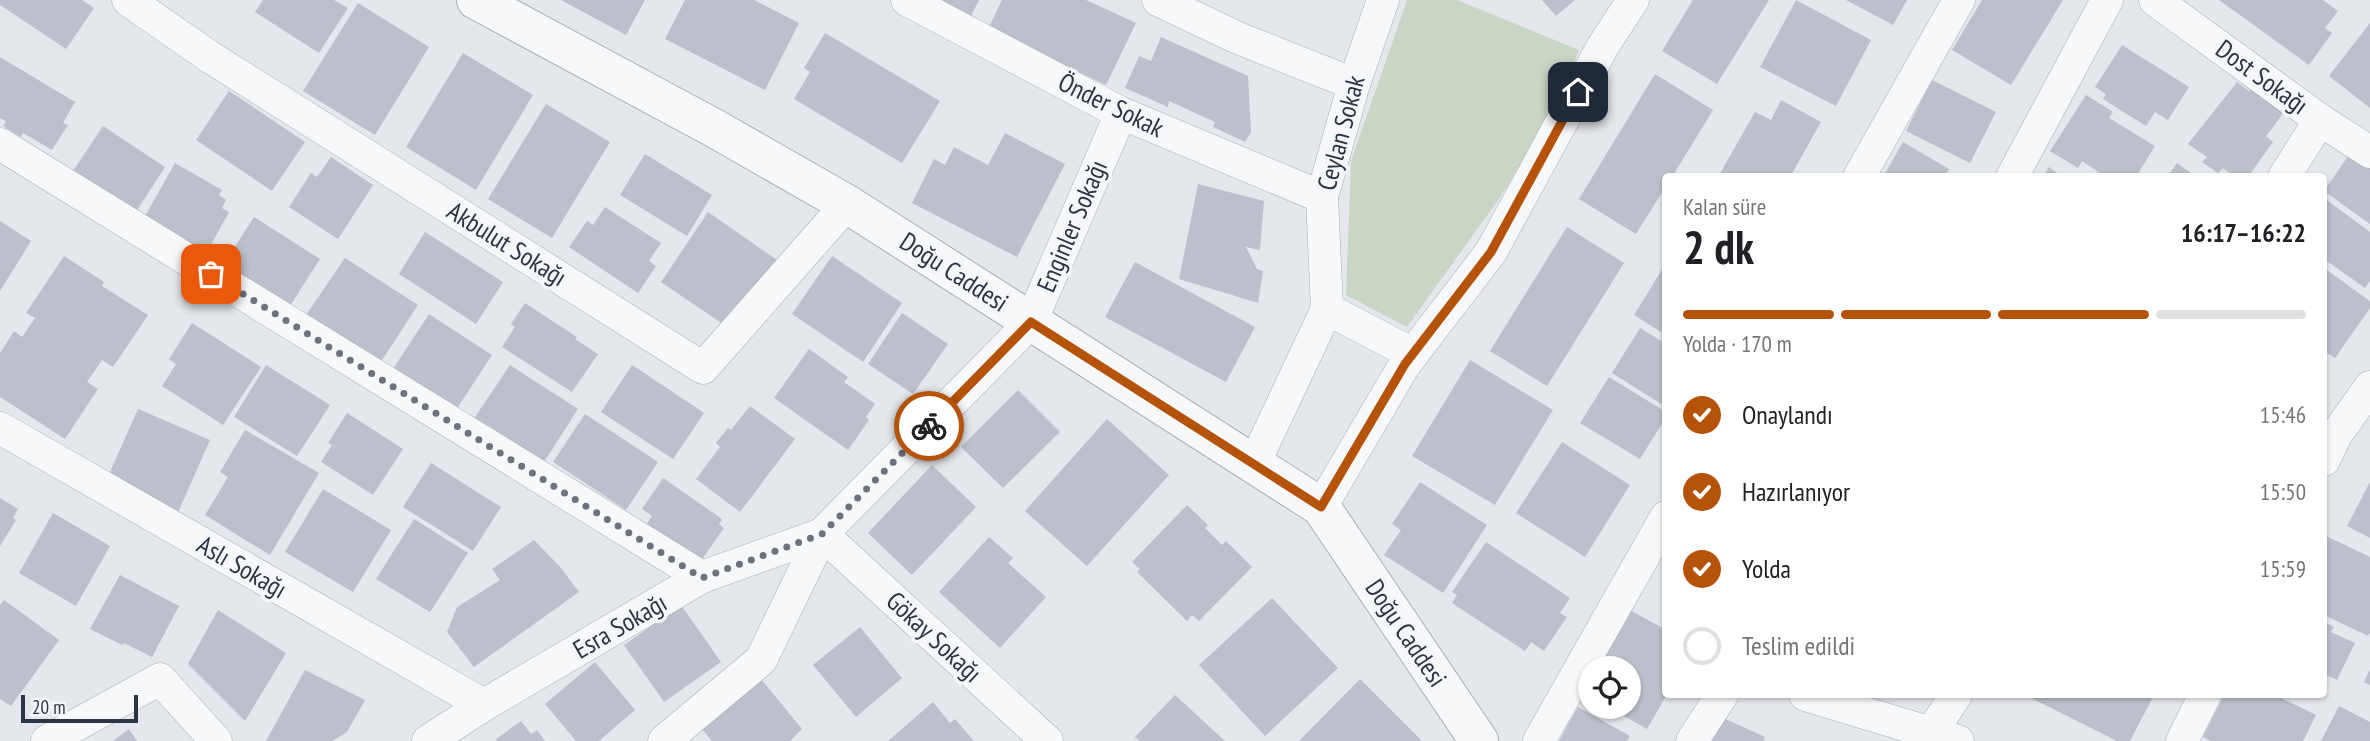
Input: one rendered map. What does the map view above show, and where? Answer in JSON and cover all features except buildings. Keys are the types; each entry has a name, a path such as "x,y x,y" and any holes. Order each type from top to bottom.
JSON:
{"street":[{"name":"Akbulut Sokağı","path":"128,0 210,57 703,368 847,204"},
{"name":"Doğu Caddesi","path":"477,0 714,128 847,204 1321,507 1479,741"},
{"name":"Önder Sokak","path":"906,0 1121,113 1322,197"},
{"path":"1158,0 1238,38 1354,83"},
{"name":"Ceylan Sokak","path":"1254,464 1327,309 1322,197 1354,83 1383,0"},
{"path":"1321,507 1413,354 1491,252 1603,46 1633,0"},
{"path":"1861,173 1959,0"},
{"path":"2014,173 2106,0"},
{"name":"Dost Sokağı","path":"2155,0 2320,120 2370,152"},
{"name":"Enginler Sokağı","path":"664,741 761,660 822,534 1031,322 1121,113"},
{"path":"2287,173 2320,120"},
{"path":"0,144 702,578"},
{"path":"1327,309 1413,354"},
{"path":"2327,454 2336,436 2370,387"},
{"name":"Aslı Sokağı","path":"0,428 484,705"},
{"path":"1539,741 1662,524"},
{"name":"Esra Sokağı","path":"428,741 484,705 702,578 822,534"},
{"name":"Gökay Sokağı","path":"822,534 1047,741"},
{"path":"47,741 160,679 215,741"},
{"path":"1692,741 1720,698"},
{"path":"1815,698 1945,737 1955,698"},
{"path":"2182,741 2204,698"}],"green space":[{"path":"1407,0 1457,0 1579,50 1558,101 1501,196 1407,327 1346,295 1351,161"}],"way so far":[{"path":"211,274 702,578 822,534 929,426"}],"route":[{"path":"929,426 1031,322 1321,507 1405,364 1491,252 1578,92"}]}
